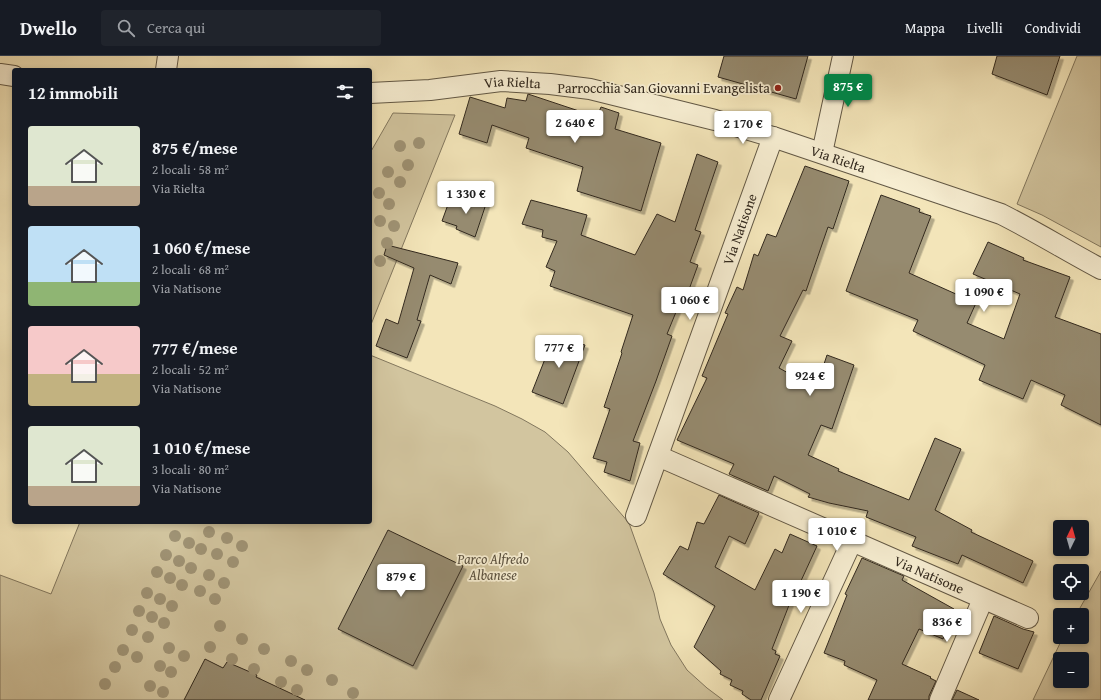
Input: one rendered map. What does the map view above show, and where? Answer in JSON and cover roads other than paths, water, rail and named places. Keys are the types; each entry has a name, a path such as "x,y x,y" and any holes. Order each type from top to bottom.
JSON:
{"street":[{"path":"166,68 168,56"},
{"path":"822,153 843,56"},
{"path":"0,74 12,76"},
{"name":"Via Rielta","path":"372,93 430,90 501,81 550,84 590,89 715,120 773,137 1001,214 1031,229 1072,254 1101,269"},
{"name":"Via Natisone","path":"636,516 773,137"},
{"name":"Via Natisone","path":"658,456 1028,618"},
{"path":"779,700 852,541"},
{"path":"940,700 983,599"}],"place":[{"name":"Parrocchia San Giovanni Evangelista","path":"778,88"}],"park label":[{"name":"Parco Alfredo Albanese","path":"493,568"}]}
